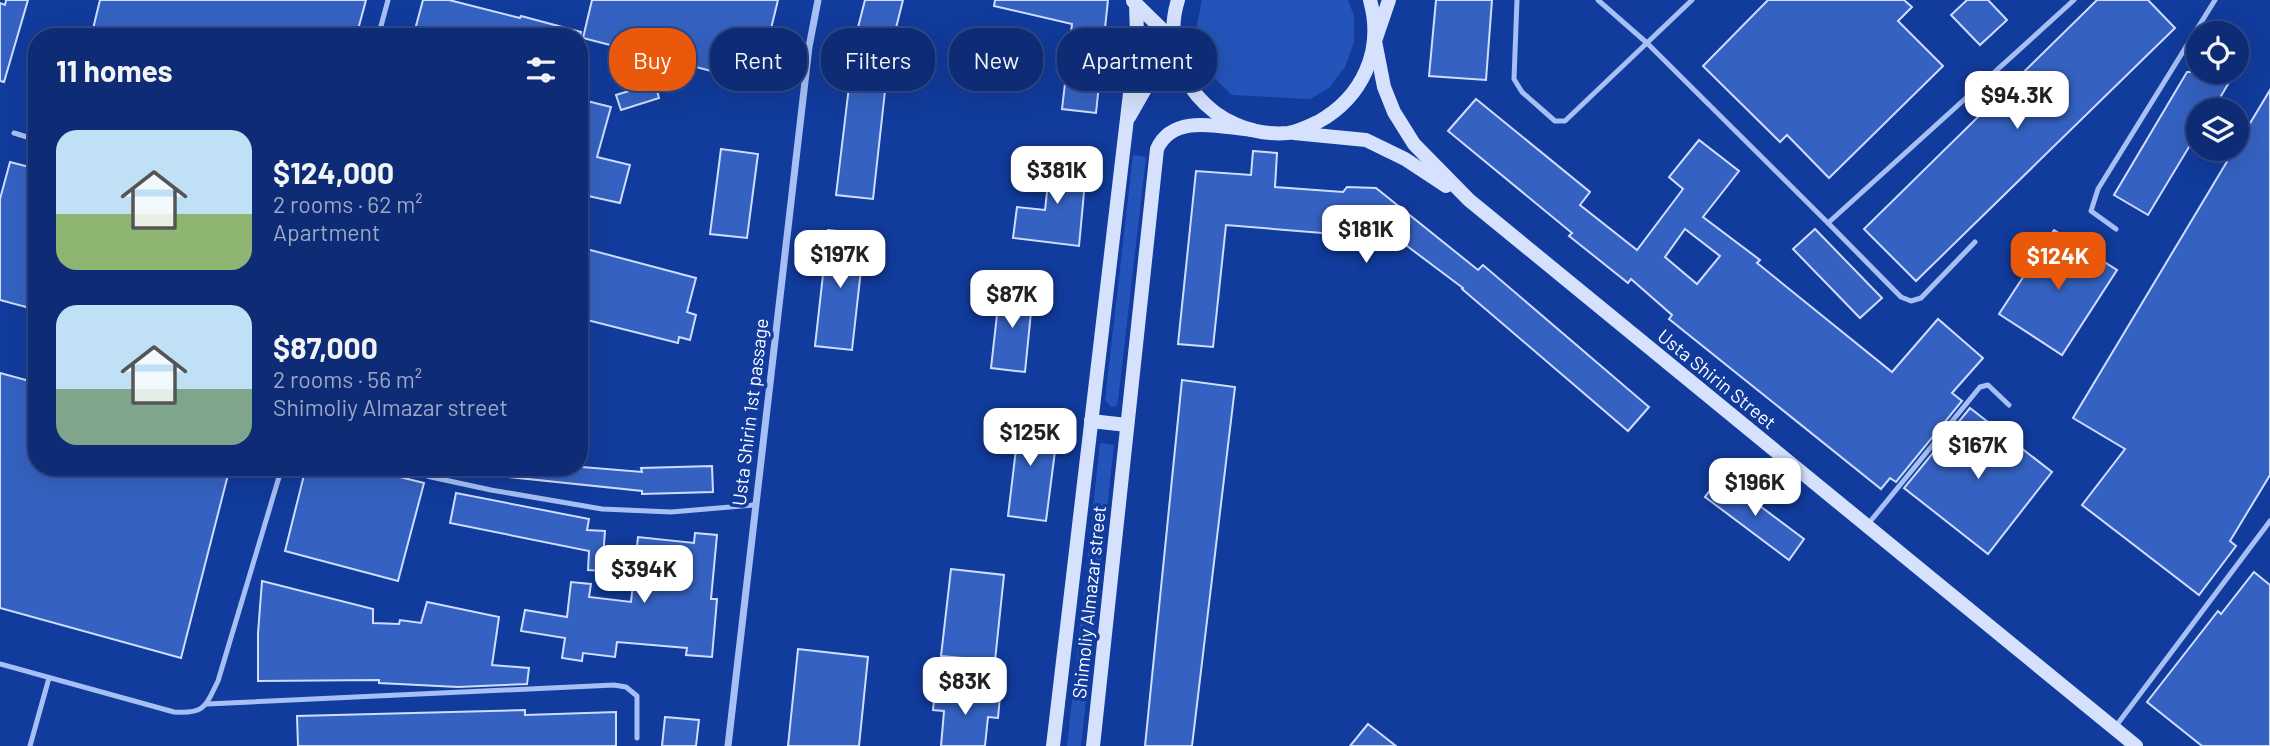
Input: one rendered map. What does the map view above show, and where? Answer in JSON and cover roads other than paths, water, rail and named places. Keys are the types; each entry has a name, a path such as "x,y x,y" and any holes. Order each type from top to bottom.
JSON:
{"main road":[{"path":"1174,28 1178,0"},
{"name":"Usta Shirin Street","path":"1370,0 1384,87 1394,112 1414,144 1469,200 2136,746"},
{"path":"1289,133 1323,119 1348,100 1361,83 1370,64 1390,0"},
{"path":"1134,2 1161,28"},
{"name":"Shimoliy Almazar street","path":"1053,746 1137,34 1134,2"},
{"name":"Shimoliy Almazar street","path":"1125,122 1143,91"},
{"path":"1194,91 1222,117 1252,130"},
{"name":"Shimoliy Almazar street","path":"1093,746 1157,149 1168,132 1186,125 1252,130"},
{"name":"Usta Shirin Street","path":"1252,130 1351,137 1381,146 1469,200"},
{"path":"1091,421 1127,425"}],"street":[{"name":"Usta Shirin 1st passage","path":"728,746 809,47 818,0"}],"lane":[{"path":"380,28 388,0"},
{"path":"1517,0 1514,79 1522,92 1555,121 1565,121 1692,0"},
{"path":"1598,0 1647,43 1901,297 1911,301 1921,298 1975,242"},
{"path":"1828,223 2074,0"},
{"path":"2116,229 2091,211 2098,189 2215,0"},
{"path":"14,133 28,137"},
{"path":"1867,526 1980,387 1988,385 2009,405"},
{"path":"207,704 218,681 279,476"},
{"path":"428,476 602,509 671,512 754,505"},
{"path":"2114,728 2270,521"},
{"path":"0,664 174,712 193,713 207,704 614,685 626,687 637,696 638,738"},
{"path":"30,746 49,678"}]}
